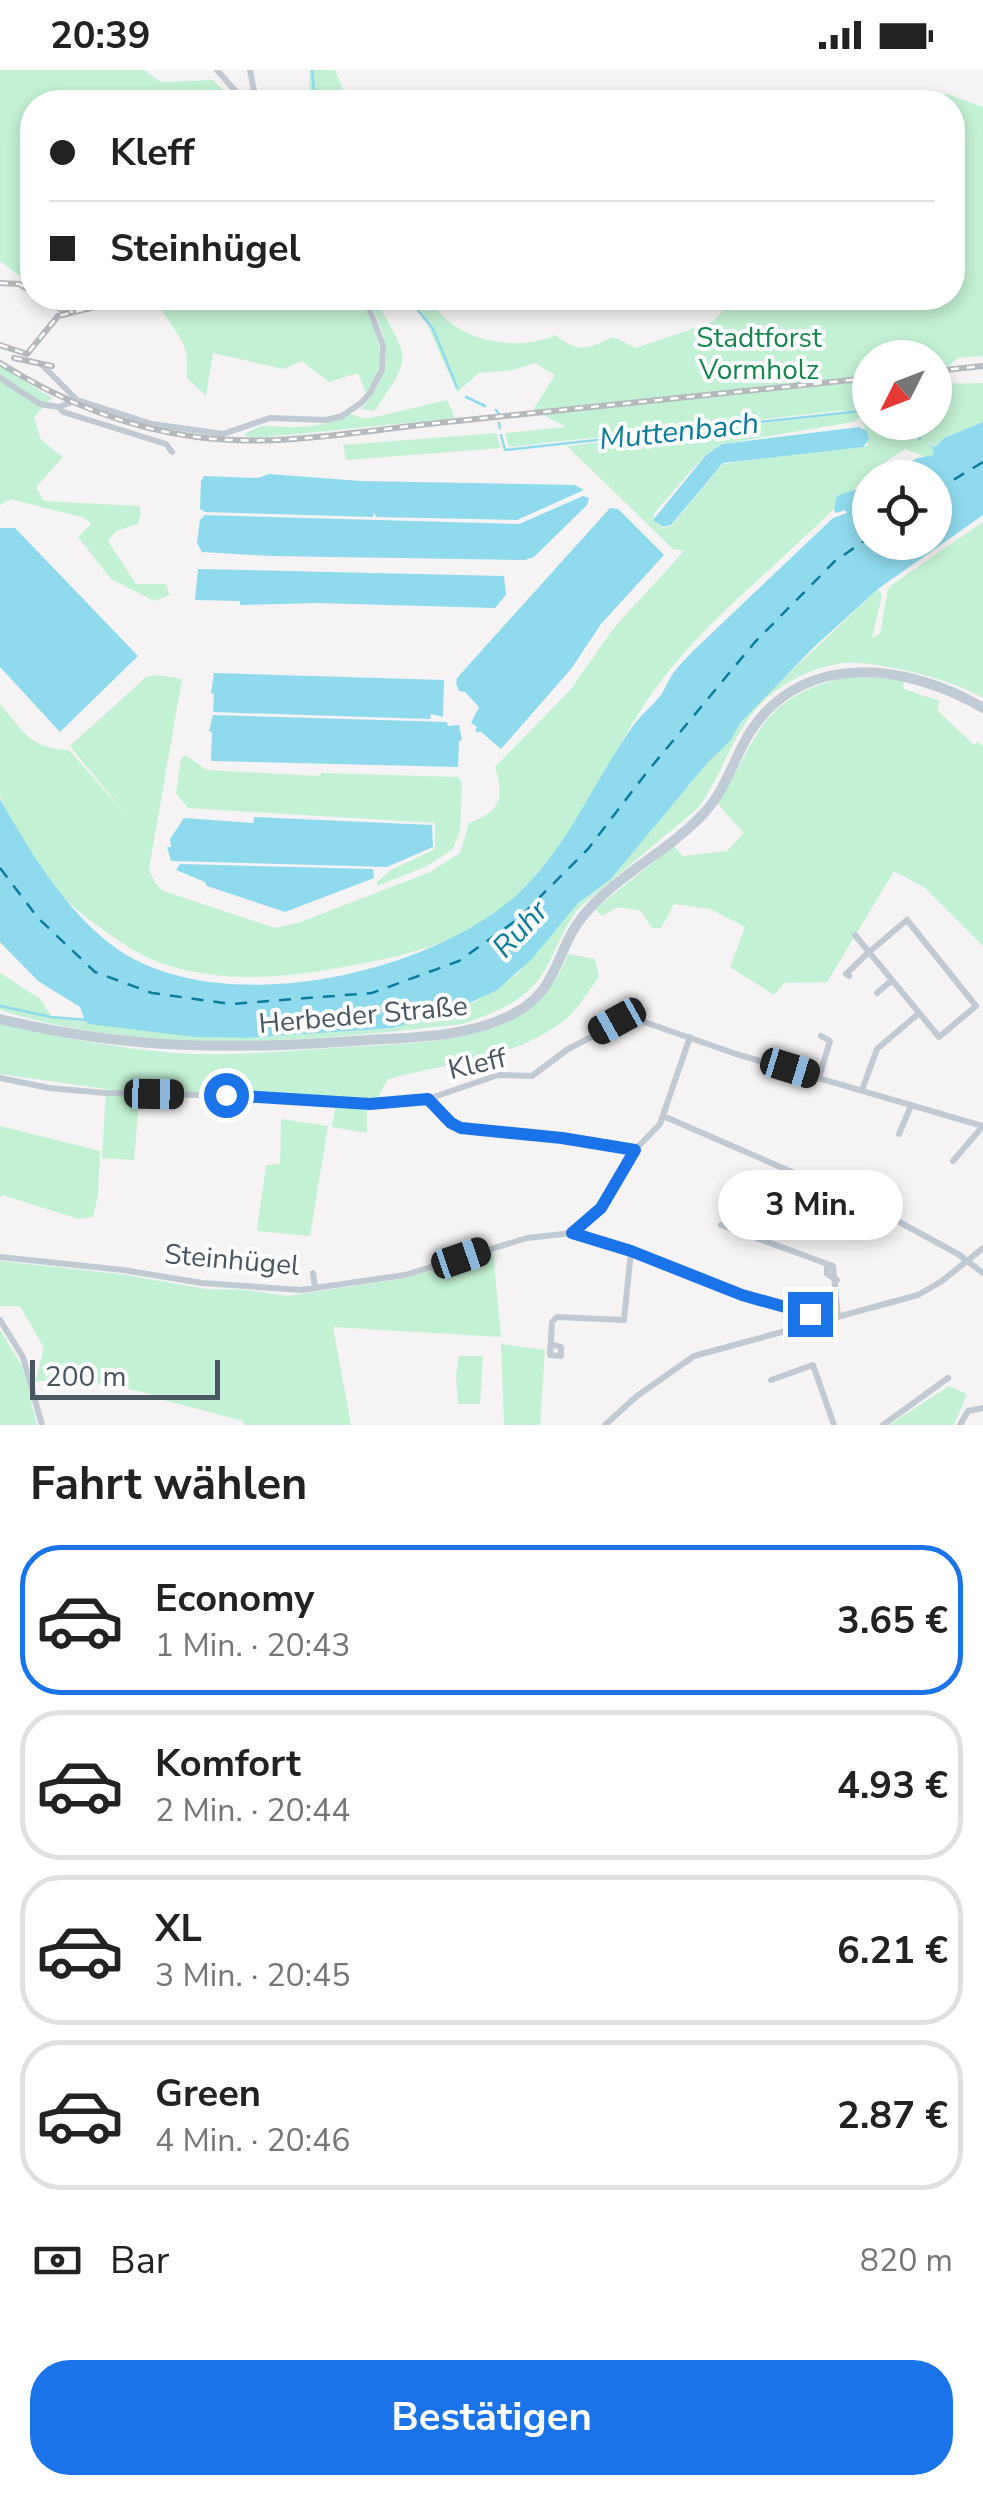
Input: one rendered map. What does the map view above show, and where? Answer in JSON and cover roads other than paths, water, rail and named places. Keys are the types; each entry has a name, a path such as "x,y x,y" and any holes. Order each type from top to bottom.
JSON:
{"main road":[{"name":"Herbeder Straße","path":"0,1019 97,1038 203,1048 279,1047 438,1035 488,1024 524,1008 554,975 582,917 706,811 754,726 796,688 832,674 870,670 940,687 983,708"}],"street":[{"path":"216,70 234,90"},
{"path":"41,364 77,400 152,424 231,433 270,418 334,418 366,398 384,364 381,338 370,310"},
{"path":"0,378 40,404 166,444 172,452"},
{"path":"59,408 77,400"},
{"path":"849,976 846,974 869,952 907,920 976,1006 939,1037 918,1013 892,980 869,952 855,935"},
{"path":"877,993 892,980"},
{"path":"862,1090 877,1049 918,1013"},
{"name":"Kleff","path":"0,1078 49,1088 106,1093 298,1097 370,1104 428,1099 498,1076 532,1076 568,1049 626,1017 634,1017 736,1054 980,1125 954,1160"},
{"path":"819,1077 830,1041 821,1036"},
{"path":"572,1233 601,1208 635,1150 660,1124 690,1037"},
{"path":"428,1099 461,1128 635,1150"},
{"path":"898,1134 911,1106"},
{"path":"663,1116 868,1205 983,1273"},
{"path":"721,1225 826,1264 827,1274 836,1280 838,1317"},
{"name":"Steinhügel","path":"0,1257 122,1270 202,1284 301,1290 405,1274 513,1242 572,1233 822,1321"},
{"path":"605,1425 637,1396 694,1356 918,1295 983,1248"},
{"path":"551,1344 552,1322 557,1317 624,1320 631,1251"},
{"path":"314,1273 316,1288"},
{"path":"0,1320 23,1357 42,1425"},
{"path":"772,1380 813,1364 834,1425"},
{"path":"883,1425 948,1378"},
{"path":"960,1425 966,1413 983,1408"}],"water":[{"path":"983,422 983,515 952,537 952,460 914,460 934,455 932,447 925,443 935,447 942,440 952,440 952,435"},
{"path":"852,428 852,440 868,440 863,447 723,463 671,525 663,527 653,520 706,455 722,444"},
{"path":"269,474 360,481 575,485 584,490 517,520 376,517 374,512 373,517 200,509 204,476 258,478"},
{"name":"Ruhr","path":"852,491 852,560 919,560 878,589 814,647 741,722 730,741 610,880 578,903 531,960 497,990 453,1011 393,1028 248,1038 194,1037 89,1024 80,1007 38,981 0,942 0,799 59,891 104,939 147,965 199,980 256,985 316,980 375,967 431,947 480,922 538,873 635,723 661,695 679,666 833,518 847,513 834,510 837,496"},
{"path":"583,496 589,498 587,505 534,557 525,560 271,556 202,552 197,543 200,520 205,515 519,524"},
{"path":"610,508 618,509 664,555 601,624 571,669 501,749 475,730 477,727 471,723 479,707 459,691 457,678"},
{"path":"0,528 15,528 138,656 60,732 0,667"},
{"path":"198,569 504,576 506,595 495,608 240,605 240,601 195,600"},
{"path":"214,673 444,680 443,717 213,712"},
{"path":"213,715 447,722 448,726 459,725 462,740 458,767 211,761 209,731"},
{"path":"254,817 432,825 433,847 387,867 171,861 167,847 171,847 170,839 184,818 253,823"},
{"path":"180,864 373,869 374,878 285,912 207,886 176,870"}],"waterway":[{"name":"Muttenbach","path":"312,70 314,90"},
{"name":"Muttenbach","path":"418,310 433,329 457,387"},
{"name":"Muttenbach","path":"466,397 485,406"},
{"name":"Muttenbach","path":"496,410 499,414"},
{"name":"Muttenbach","path":"501,435 505,450 852,412"},
{"name":"Muttenbach","path":"499,423 500,428"},
{"path":"0,1006 87,1020"}],"railway":[{"path":"0,283 20,285"},
{"path":"62,310 73,312"},
{"path":"0,345 27,354 58,316 82,310"},
{"path":"14,358 52,366"},
{"path":"0,363 70,401 119,420 170,433 228,440 322,437 852,380"},
{"path":"952,369 983,366"}],"park label":[{"name":"Stadtforst Vormholz","path":"759,353"}]}
